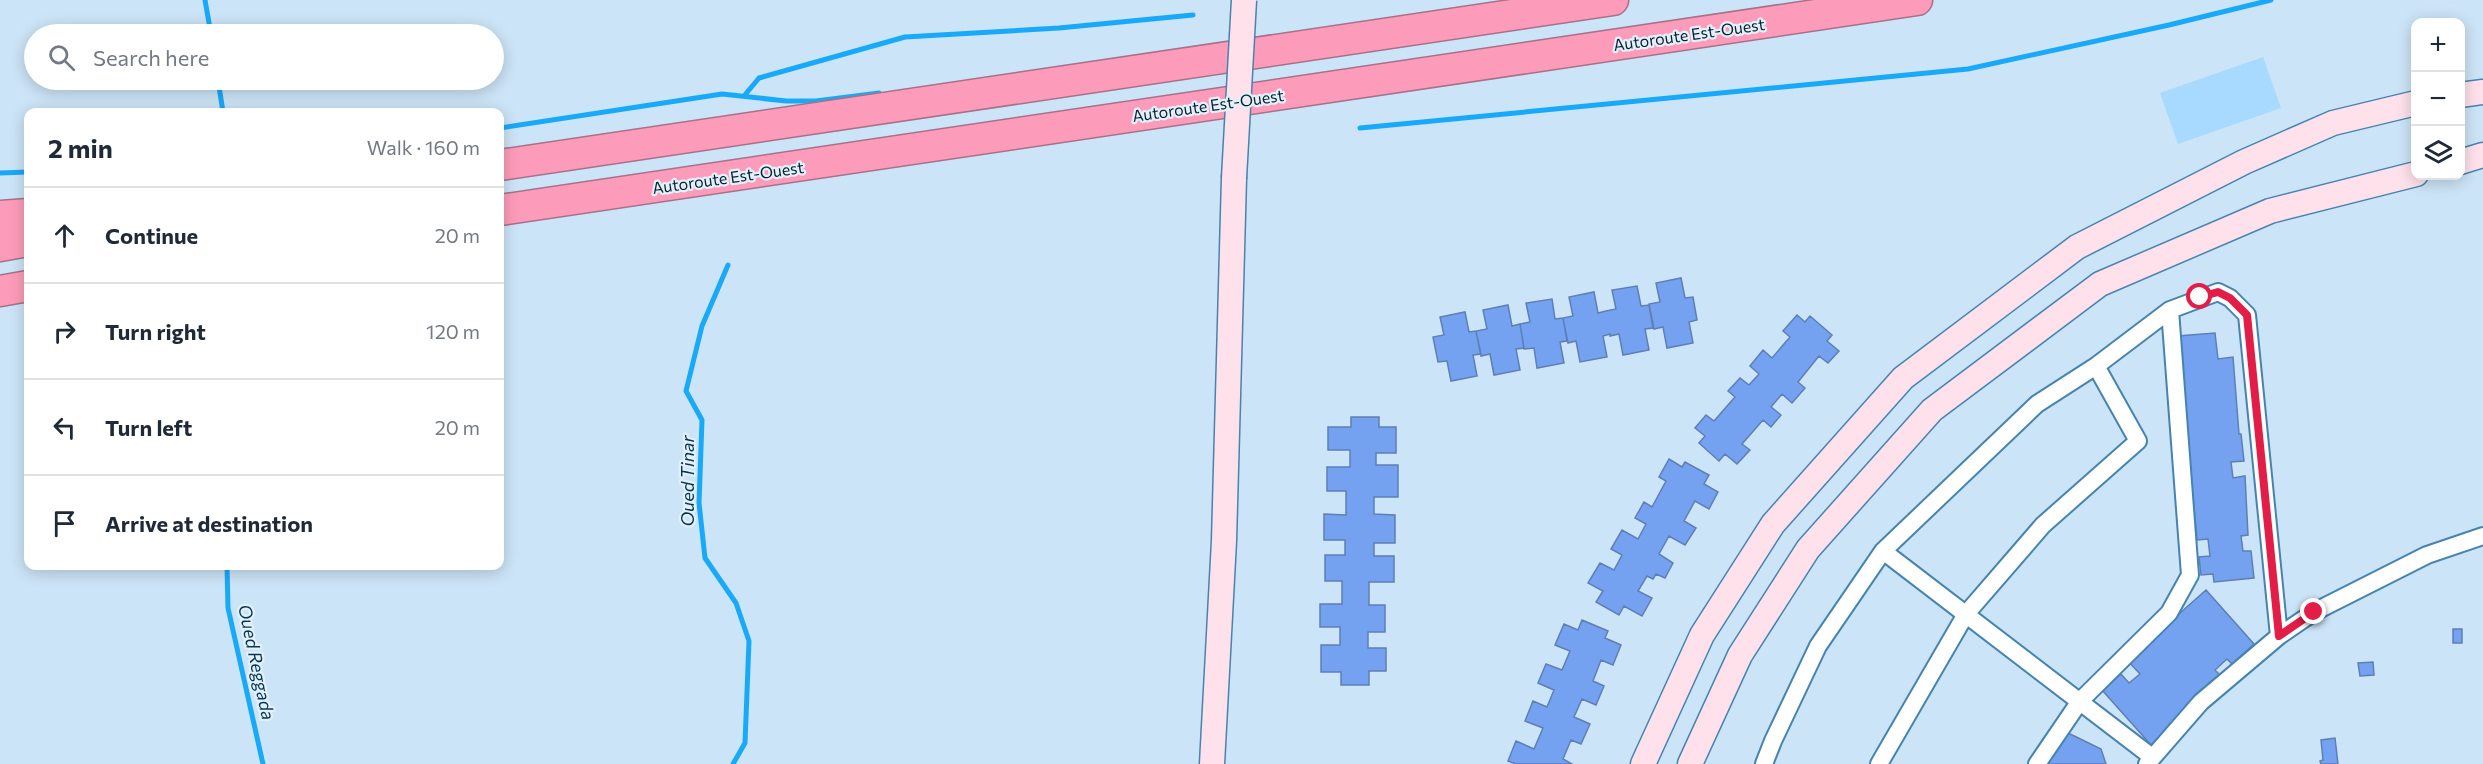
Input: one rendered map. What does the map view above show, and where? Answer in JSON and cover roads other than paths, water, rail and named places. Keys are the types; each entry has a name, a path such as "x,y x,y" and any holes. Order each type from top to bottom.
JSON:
{"highway":[{"path":"504,164 1612,0"},
{"name":"Autoroute Est-Ouest","path":"504,209 1917,0"},
{"path":"0,216 24,214"},
{"path":"0,246 24,242"},
{"path":"0,291 24,287"}],"main road":[{"path":"1212,764 1224,541 1234,178 1244,0"},
{"path":"2465,94 2483,92"},
{"path":"1643,764 1702,635 1773,524 1903,378 2077,247 2244,162 2332,123 2411,104"},
{"path":"2465,160 2483,155"},
{"path":"1690,764 1740,656 1808,549 1932,410 2100,284 2270,211 2411,175"}],"street":[{"path":"1764,764 1818,646 1883,551 2037,404 2096,366 2170,310 2218,292 2230,298 2247,315 2279,636"},
{"path":"2037,764 2080,701 2169,613 2190,575 2170,310"},
{"path":"1879,764 1966,614 2043,525 2138,441 2096,366"},
{"path":"1883,551 2080,701 2150,761 2202,702 2279,636 2314,612 2427,555 2483,536"}],"waterway":[{"name":"Oued Reggada","path":"205,0 209,24"},
{"path":"1360,128 1968,69 2271,0"},
{"path":"744,96 759,78 905,37 1059,28 1193,15"},
{"name":"Oued Reggada","path":"220,90 222,108"},
{"path":"504,127 722,94 786,101 816,101 879,93"},
{"path":"0,173 24,172"},
{"name":"Oued Tinar","path":"728,265 702,326 686,391 702,420 699,503 705,558 736,603 749,641 745,743 733,764"},
{"name":"Oued Reggada","path":"227,570 228,608 263,764"}]}
